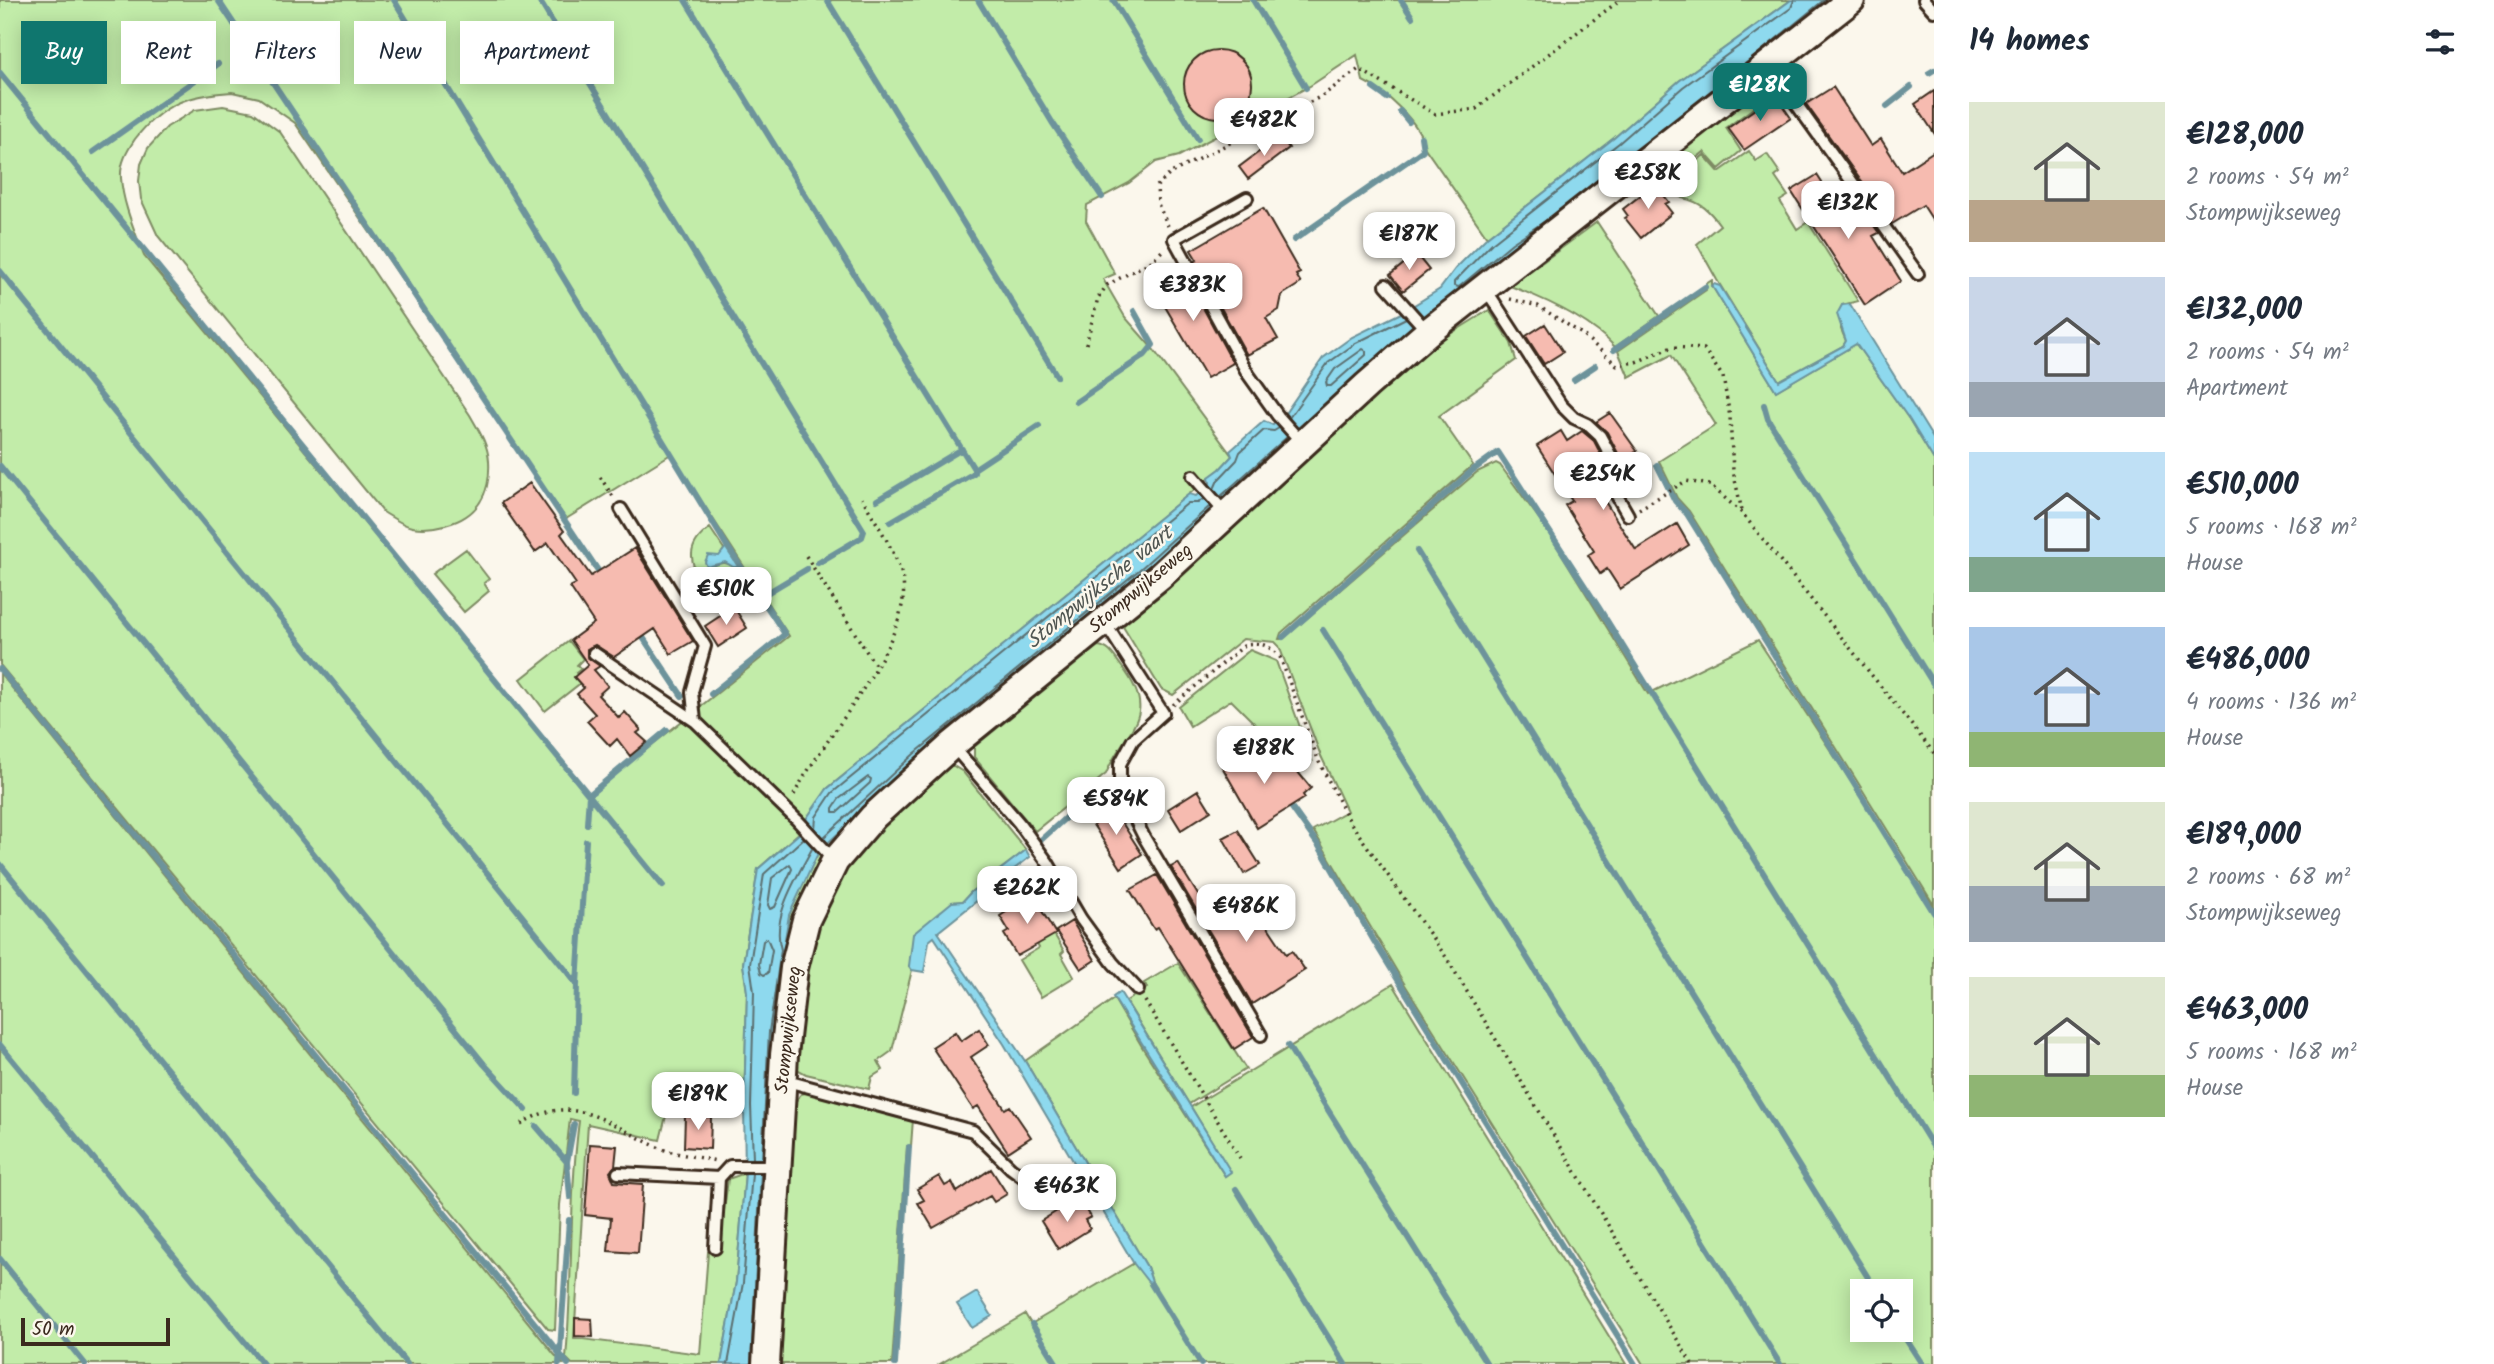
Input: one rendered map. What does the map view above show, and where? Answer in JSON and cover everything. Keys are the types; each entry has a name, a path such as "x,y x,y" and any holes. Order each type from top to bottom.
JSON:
{"street":[{"name":"Stompwijkseweg","path":"766,1364 774,1166 789,1007 800,943 829,855 952,745 1160,576 1224,512 1426,330 1593,205 1851,0"}],"lane":[{"path":"1924,0 1934,11"},
{"path":"1768,65 1918,274"},
{"path":"1247,198 1174,239 1248,374 1278,416 1301,442"},
{"path":"1386,285 1426,330"},
{"path":"1485,287 1561,405 1600,436 1619,471 1616,495 1628,515"},
{"path":"1197,480 1224,512"},
{"path":"621,509 705,646 692,692 695,721"},
{"path":"1103,622 1163,713 1133,740 1126,752 1120,764 1120,789 1144,837 1261,1035"},
{"path":"594,653 695,721 797,820 829,855"},
{"path":"952,745 1019,823 1112,963 1139,990"},
{"path":"783,1080 973,1131 1011,1168 1055,1199"},
{"path":"715,1248 719,1178 730,1166 774,1166"},
{"path":"618,1173 719,1178"}],"path":[{"path":"1612,0 1612,6"},
{"path":"1086,344 1098,298 1107,285 1152,261 1174,239 1158,204 1157,186 1171,173 1322,96 1359,69 1435,114 1476,109 1620,0"},
{"path":"1485,287 1505,298 1538,306 1582,334 1617,365 1636,362 1672,347 1704,349 1723,377 1730,417 1732,471 1742,513"},
{"path":"600,477 621,509"},
{"path":"1628,515 1686,481 1710,485 1742,513 1934,753"},
{"path":"786,810 804,773 877,668 904,607 901,571 862,498"},
{"path":"806,556 877,668"},
{"path":"1163,713 1246,644 1268,646 1280,657 1318,762 1350,822 1446,957 1692,1364"},
{"path":"1139,990 1240,1158"},
{"path":"521,1124 535,1115 554,1110 576,1110 598,1116 665,1150 730,1166"}],"green space":[{"path":"0,0 1791,0 1679,81 1614,138 1487,237 1425,148 1410,119 1392,100 1363,81 1357,55 1310,86 1179,156 1156,162 1129,183 1087,205 1086,221 1115,274 1103,279 1125,317 1153,349 1232,456 1220,469 827,789 810,823 758,869 743,964 747,991 744,1107 712,1104 710,1115 667,1112 660,1140 588,1124 574,1338 700,1354 708,1252 719,1251 728,1179 745,1173 736,1282 721,1364 572,1364 566,1358 579,1121 570,1119 560,1205 555,1330 548,1329 0,665","holes":["232,92 259,98 295,123 566,519 671,454 789,636 589,795 144,256 127,208 121,173 123,162 135,139 156,117 166,109 189,99"]},
{"path":"1759,86 1775,86 1778,90 1726,128 1741,151 1719,169 1704,152 1669,181 1663,173 1663,162"},
{"path":"223,106 253,112 280,132 470,415 487,449 489,473 480,502 466,516 445,525 420,528 405,525 383,512 158,236 141,199 141,164 148,148 167,127 195,110"},
{"path":"1749,151 1756,161 1767,154 1780,173 1775,177 1788,196 1780,201 1797,229 1808,222 1858,301 1842,305 1841,329 1846,341 1843,346 1779,381 1697,244 1720,225 1704,207 1682,198 1672,183 1704,155 1719,172"},
{"path":"1597,222 1659,316 1615,347 1580,319 1510,286"},
{"path":"1712,280 1712,286 1776,391 1856,344 1909,419 1934,460 1934,905 1689,511 1677,498 1659,461 1716,425 1671,355 1629,377 1618,351 1706,290 1706,284"},
{"path":"1489,310 1511,343 1516,360 1439,416 1473,465 1281,633 1279,639 1283,639 1477,472 1496,463 1545,527 1648,694 1758,640 1934,908 1934,1364 1643,1364 1402,980 1313,830 1347,811 1321,756 1279,646 1275,642 1243,639 1173,695 1161,689 1122,625 1439,341"},
{"path":"710,528 724,549 715,565 727,563 732,566 752,591 733,599 707,600 695,571 692,554 694,545"},
{"path":"466,549 489,579 484,583 489,591 464,612 432,574"},
{"path":"569,641 583,659 577,665 581,669 576,673 583,681 545,711 521,679"},
{"path":"1098,646 1106,648 1112,654 1133,684 1139,699 1136,722 1106,774 1035,831 974,757 974,747"},
{"path":"1250,650 1276,661 1312,760 1261,730 1231,700 1190,726 1179,707"},
{"path":"0,673 554,1354 563,1364 0,1364"},
{"path":"952,765 963,772 1026,850 963,901 952,902 909,966 912,970 892,1051 878,1061 883,1070 872,1077 869,1089 806,1074 795,1068 806,974 822,916 851,862 872,836"},
{"path":"819,851 821,861 788,949 787,924 794,898"},
{"path":"1047,922 1064,951 1061,954 1074,977 1041,997 1019,960 1039,948 1031,933"},
{"path":"1178,963 1246,1069 1189,1104 1126,1001 1147,988 1144,983"},
{"path":"1393,984 1626,1364 940,1364 1025,1314 1031,1324 1136,1262 1155,1291 1147,1267 1025,1061 1114,999 1225,1176 1230,1172 1191,1107"},
{"path":"809,1092 913,1119 911,1146 907,1146 892,1364 779,1364 791,1108 801,1094"}],"water":[{"name":"Stompwijksche vaart","path":"1791,0 1835,0 919,759 819,851 789,915 785,939 788,949 757,1364 721,1364 736,1282 745,1173 747,992 743,964 758,869 810,824 806,819 827,789 1189,494 1196,496 1210,483 1209,477 1232,456 1230,451 1264,421 1273,425 1286,412 1323,358 1352,337 1401,313 1440,289 1455,269 1487,237 1614,138 1679,81"},
{"path":"1712,286 1720,286 1779,381 1843,346 1846,341 1837,314 1842,305 1850,304 1934,440 1934,460 1909,419 1856,344 1776,391"},
{"path":"727,546 743,567 733,567 725,562 707,567 705,562 708,555 719,556"},
{"path":"1026,850 1030,857 992,889 997,895 978,900 938,932 1025,1061 1147,1267 1155,1291 1134,1264 1004,1044 934,937 929,941 924,972 912,970 909,966 913,934 952,902 963,901"},
{"path":"1120,992 1231,1172 1225,1176 1113,997"},
{"path":"977,1292 992,1316 972,1328 957,1304"}],"building":[{"path":"1218,50 1231,53 1242,60 1249,71 1252,84 1249,97 1242,108 1231,115 1218,118 1205,115 1194,108 1187,97 1184,84 1187,71 1194,60 1205,53"},
{"path":"1833,87 1871,146 1881,139 1902,172 1934,151 1934,222 1923,205 1892,224 1806,104"},
{"path":"1934,91 1934,133 1915,104"},
{"path":"1775,95 1791,118 1744,150 1728,128"},
{"path":"1280,136 1289,148 1248,179 1239,167"},
{"path":"1817,175 1846,220 1862,209 1879,233 1873,236 1901,281 1865,305 1791,191"},
{"path":"1655,184 1669,202 1665,204 1672,213 1641,238 1625,218 1628,216 1623,209"},
{"path":"1263,208 1300,273 1296,275 1301,283 1282,295 1279,310 1266,318 1278,339 1247,355 1191,250"},
{"path":"1416,254 1429,270 1403,291 1390,275"},
{"path":"1182,269 1233,363 1207,378 1153,286"},
{"path":"1545,324 1563,352 1544,364 1526,336"},
{"path":"1610,413 1637,451 1622,461 1607,432 1596,422"},
{"path":"1561,431 1567,441 1582,431 1594,441 1611,474 1595,486 1636,550 1677,524 1689,545 1620,589 1607,569 1600,574 1588,555 1594,551 1565,505 1572,501 1537,446"},
{"path":"530,483 564,531 561,534 591,576 635,548 693,641 671,654 655,629 614,657 595,645 587,649 587,657 600,666 594,670 608,686 598,695 619,718 625,712 641,730 637,733 647,742 630,756 617,739 610,746 587,721 595,714 577,694 584,688 574,677 588,665 571,640 594,623 570,587 576,584 548,543 535,552 501,503"},
{"path":"734,607 747,628 718,647 705,626"},
{"path":"1247,747 1259,767 1272,756 1285,772 1293,766 1311,788 1303,795 1305,798 1257,828 1220,763"},
{"path":"1198,790 1211,811 1181,830 1168,809"},
{"path":"1112,807 1142,854 1121,868 1090,820"},
{"path":"1238,830 1260,865 1244,874 1223,838"},
{"path":"1178,863 1212,917 1246,894 1286,954 1292,951 1305,970 1252,1004 1171,867"},
{"path":"1157,875 1253,1037 1234,1049 1158,927 1154,929 1130,890"},
{"path":"1032,895 1056,934 1017,956 1004,934 1009,931 1000,916"},
{"path":"1072,921 1095,960 1081,969 1056,931"},
{"path":"979,1029 989,1045 971,1057 1005,1109 1010,1106 1031,1137 1008,1152 978,1106 973,1109 932,1047 955,1032 961,1041"},
{"path":"685,1116 711,1117 710,1149 684,1147"},
{"path":"590,1144 617,1146 615,1166 610,1172 614,1182 643,1184 638,1253 608,1251 611,1218 585,1215"},
{"path":"991,1169 1007,1194 994,1202 990,1196 933,1228 918,1203 924,1200 917,1189 939,1176 945,1186 952,1182 957,1192"},
{"path":"1081,1200 1091,1217 1085,1220 1090,1229 1058,1249 1041,1221 1073,1201 1075,1204"},
{"path":"575,1318 592,1319 593,1337 575,1336"}],"waterway":[{"path":"218,0 603,578"},
{"path":"394,0 727,546 785,634 711,694"},
{"path":"539,0 864,531 862,537 818,563"},
{"path":"685,0 974,469 1039,426"},
{"path":"827,0 1057,376"},
{"path":"978,0 1052,122 1102,197"},
{"path":"1113,0 1198,139"},
{"path":"1253,0 1306,88"},
{"path":"1401,0 1412,17"},
{"path":"93,152 218,64"},
{"path":"1929,73 1934,70"},
{"path":"0,73 663,886"},
{"path":"1887,106 1911,87"},
{"path":"1373,88 1387,98"},
{"path":"1400,111 1409,122"},
{"path":"1294,240 1423,150 1421,137"},
{"path":"0,271 577,984"},
{"path":"1614,350 1705,287"},
{"path":"1076,402 1145,355 1153,345 1134,311"},
{"path":"1574,380 1595,366"},
{"path":"1764,405 1768,419 1934,685"},
{"path":"877,500 962,449"},
{"path":"1283,637 1473,470 1498,452 1599,608 1934,1148"},
{"path":"1657,465 1669,489"},
{"path":"0,466 484,1064 526,1110"},
{"path":"890,522 974,473 974,469"},
{"path":"1671,493 1687,514 1934,913"},
{"path":"1417,551 1869,1279"},
{"path":"762,596 807,569"},
{"path":"638,630 682,696"},
{"path":"1323,630 1780,1364"},
{"path":"0,669 568,1364"},
{"path":"587,824 589,795 667,730"},
{"path":"1292,808 1319,846 1374,941 1635,1364"},
{"path":"1042,839 1074,810"},
{"path":"574,1093 577,984 586,841"},
{"path":"0,864 407,1364"},
{"path":"0,1045 263,1364"},
{"path":"1288,1046 1487,1364"},
{"path":"570,1197 567,1162 574,1124"},
{"path":"536,1126 567,1162"},
{"path":"895,1364 909,1147"},
{"path":"1236,1189 1345,1364"},
{"path":"559,1364 569,1220"},
{"path":"0,1259 85,1364"},
{"path":"1151,1284 1201,1364"},
{"path":"1032,1324 1057,1364"},
{"path":"1908,1342 1922,1364"}]}
